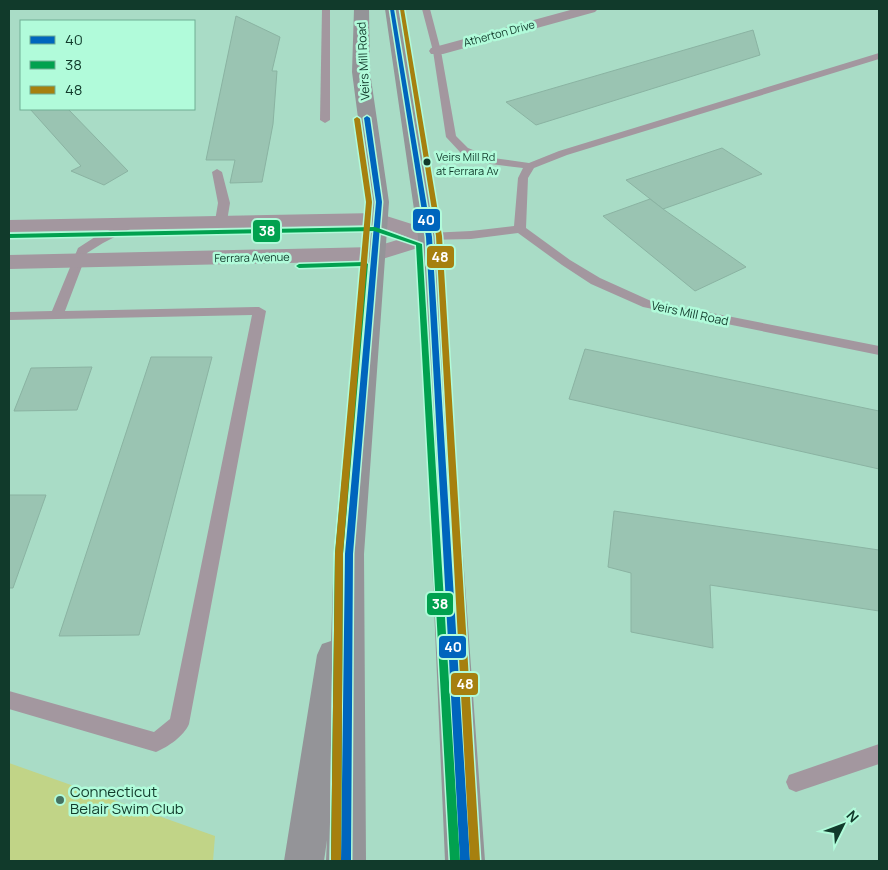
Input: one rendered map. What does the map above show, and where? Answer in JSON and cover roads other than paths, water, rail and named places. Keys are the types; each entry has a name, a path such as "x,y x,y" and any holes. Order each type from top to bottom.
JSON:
{"main road":[{"name":"Veirs Mill Road","path":"346,861 349,554 376,254 378,202 361,72 361,9"},
{"path":"392,9 429,236 465,861"},
{"path":"304,861 349,554"}],"street":[{"name":"Atherton Drive","path":"437,51 590,9"},
{"path":"9,226 377,219 429,236"},
{"name":"Ferrara Avenue","path":"9,262 376,254 429,236"}],"lane":[{"path":"325,120 326,9"},
{"path":"426,9 437,51 451,137 464,150 491,161 530,166 564,153 879,56"},
{"path":"429,236 472,235 520,229 523,178 530,166"},
{"path":"217,172 224,203 221,221"},
{"path":"56,314 82,251 99,240 134,223"},
{"name":"Veirs Mill Road","path":"520,229 591,280 616,293 648,304 879,351"},
{"path":"9,316 259,311 179,724 156,742 9,700"},
{"path":"796,782 879,754"}],"place":[{"name":"Veirs Mill Rd at Ferrara Av","path":"427,162"},
{"name":"Connecticut Belair Swim Club","path":"60,800"}]}
